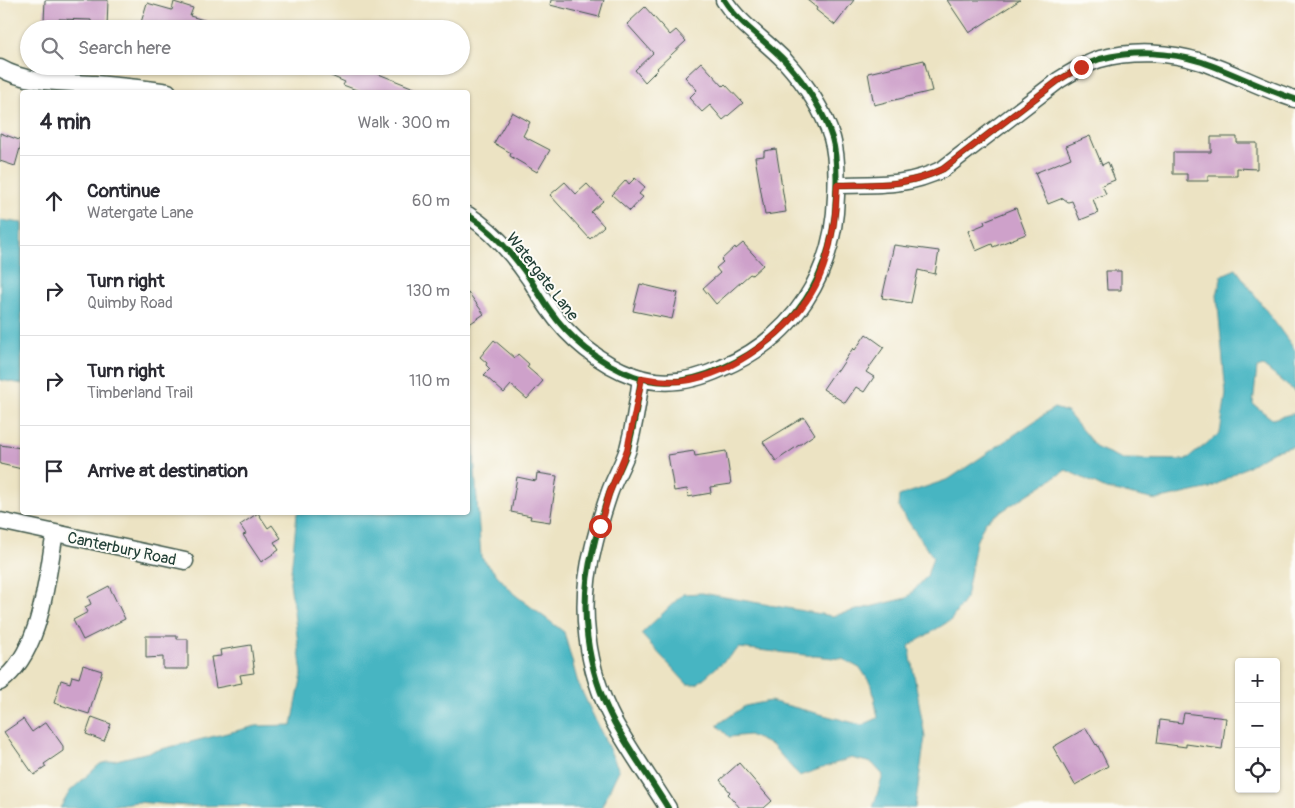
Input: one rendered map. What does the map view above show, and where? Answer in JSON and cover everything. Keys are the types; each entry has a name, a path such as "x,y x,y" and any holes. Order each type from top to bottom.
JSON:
{"street":[{"name":"Watergate Lane","path":"470,217 498,239 517,260 549,309 568,332 589,351 610,365 642,378 664,382 684,381 704,376 734,363 757,349 782,329 815,286 824,264 832,235 837,185 832,138 811,94 784,61 744,25 724,0"},
{"path":"837,185 891,184 928,177 943,169 1059,80 1079,68 1100,59 1123,54 1155,53 1182,56 1295,99"},
{"path":"0,68 10,74 29,79 132,86 156,90"},
{"path":"642,378 627,450 609,494 592,550 586,584 585,612 588,643 601,691 614,722 668,808"},
{"name":"Canterbury Road","path":"0,521 186,561"},
{"path":"0,682 18,665 30,646 40,615 55,533"}],"water":[{"path":"0,220 20,223 20,384 0,380"},
{"path":"1236,269 1295,350 1295,392 1263,366 1257,368 1253,404 1272,419 1295,413 1295,446 1274,451 1210,488 1156,500 1106,489 1066,470 985,522 976,542 966,598 951,620 909,646 925,737 915,808 873,808 883,775 872,763 851,758 799,776 773,746 749,735 729,737 717,725 745,706 770,701 862,725 878,718 872,686 861,669 843,659 739,648 697,684 687,684 641,634 683,594 702,593 832,616 907,598 927,576 933,557 898,507 899,496 949,479 1054,408 1067,412 1097,448 1123,459 1186,460 1220,433 1226,394 1217,295 1222,275"},
{"path":"470,422 472,426 481,557 514,594 564,632 578,683 619,770 601,808 254,808 245,805 188,806 137,802 109,806 107,808 60,808 70,791 100,764 256,726 292,725 302,674 290,582 297,515 470,515"}],"building":[{"path":"45,0 108,0 107,20 44,20"},
{"path":"551,0 604,0 599,17 550,5"},
{"path":"807,0 854,0 835,25"},
{"path":"947,0 1020,0 969,33"},
{"path":"174,2 193,8 190,16 204,20 142,20 147,3 172,10"},
{"path":"645,7 670,35 676,30 686,41 645,82 635,70 653,53 627,24"},
{"path":"924,60 932,91 874,105 868,73"},
{"path":"701,62 723,86 725,84 743,103 723,120 710,105 702,112 689,98 697,90 685,77"},
{"path":"329,75 381,75 419,90 357,90 343,85 345,82"},
{"path":"512,112 530,122 523,136 550,150 537,172 510,156 511,153 494,143"},
{"path":"0,133 20,140 20,148 15,166 0,161"},
{"path":"1090,136 1102,165 1108,162 1115,180 1102,185 1106,194 1093,199 1098,213 1080,220 1072,201 1068,202 1063,198 1048,204 1035,173 1071,158 1066,146"},
{"path":"1211,137 1237,137 1237,143 1257,143 1257,169 1237,168 1237,176 1208,176 1208,181 1187,181 1187,174 1173,174 1173,152 1211,152"},
{"path":"776,149 786,212 765,215 755,157 764,156 764,151"},
{"path":"635,178 645,187 639,194 643,197 630,211 612,195 626,180 629,184"},
{"path":"565,182 576,194 587,184 603,201 591,212 604,226 590,239 550,195"},
{"path":"1016,208 1026,234 993,247 992,244 976,251 968,231 985,224 984,221"},
{"path":"743,243 763,265 716,304 703,288 720,273 716,268 723,262 721,260 735,247 736,249"},
{"path":"894,245 939,251 935,274 918,270 911,303 882,298"},
{"path":"1106,271 1121,271 1121,290 1107,290"},
{"path":"640,284 678,293 672,319 633,311"},
{"path":"470,295 484,314 470,324"},
{"path":"866,334 884,347 866,372 874,377 864,392 856,387 845,403 823,389 853,348 855,350"},
{"path":"494,340 515,358 518,354 529,364 527,367 543,381 527,399 511,385 504,393 484,375 490,369 486,365 487,363 480,357"},
{"path":"804,417 815,434 776,461 763,442"},
{"path":"0,445 20,448 20,469 0,464"},
{"path":"694,451 695,456 726,451 731,484 710,487 711,493 688,497 687,489 674,491 668,455"},
{"path":"537,473 557,476 550,522 530,519 531,516 511,512 517,477 536,481"},
{"path":"255,515 259,515 268,528 272,525 281,538 274,542 279,550 261,562 243,535 246,534 240,525"},
{"path":"109,586 125,619 83,640 73,620 88,612 85,607 91,604 88,597"},
{"path":"146,636 177,636 177,639 188,639 188,669 163,669 163,657 146,658"},
{"path":"251,645 254,673 240,675 242,683 216,688 211,657 221,656 220,650"},
{"path":"83,665 102,671 89,714 54,703 61,680 70,683 72,676 79,678"},
{"path":"1184,713 1226,718 1222,749 1186,744 1186,747 1157,743 1160,720 1182,723"},
{"path":"92,717 111,724 104,741 86,734"},
{"path":"23,719 32,732 46,722 63,746 63,751 44,764 46,767 34,775 4,732"},
{"path":"1086,728 1097,744 1108,766 1075,785 1053,747"},
{"path":"739,763 772,801 764,808 740,808 728,794 730,792 720,780"}],"cycle path":[{"path":"470,216 486,228 510,252 549,309 566,330 586,349 621,371 656,381 668,382 690,379 722,368 747,355 770,339 789,321 805,300 818,277 827,252 833,225 836,196 835,152 824,117 799,78 777,53 737,17 724,0"},
{"path":"837,185 904,182 943,169 1059,80 1089,63 1113,56 1151,53 1190,59 1214,66 1271,91 1295,99"},
{"path":"641,378 636,414 628,449 609,494 588,571 586,593 587,637 591,659 604,702 620,733 668,808"}],"route":[{"path":"600,526 609,494 627,450 642,378 664,382 684,381 704,376 734,363 757,349 782,329 815,286 824,264 832,235 837,185 891,184 928,177 943,169 1059,80 1081,67"}]}
